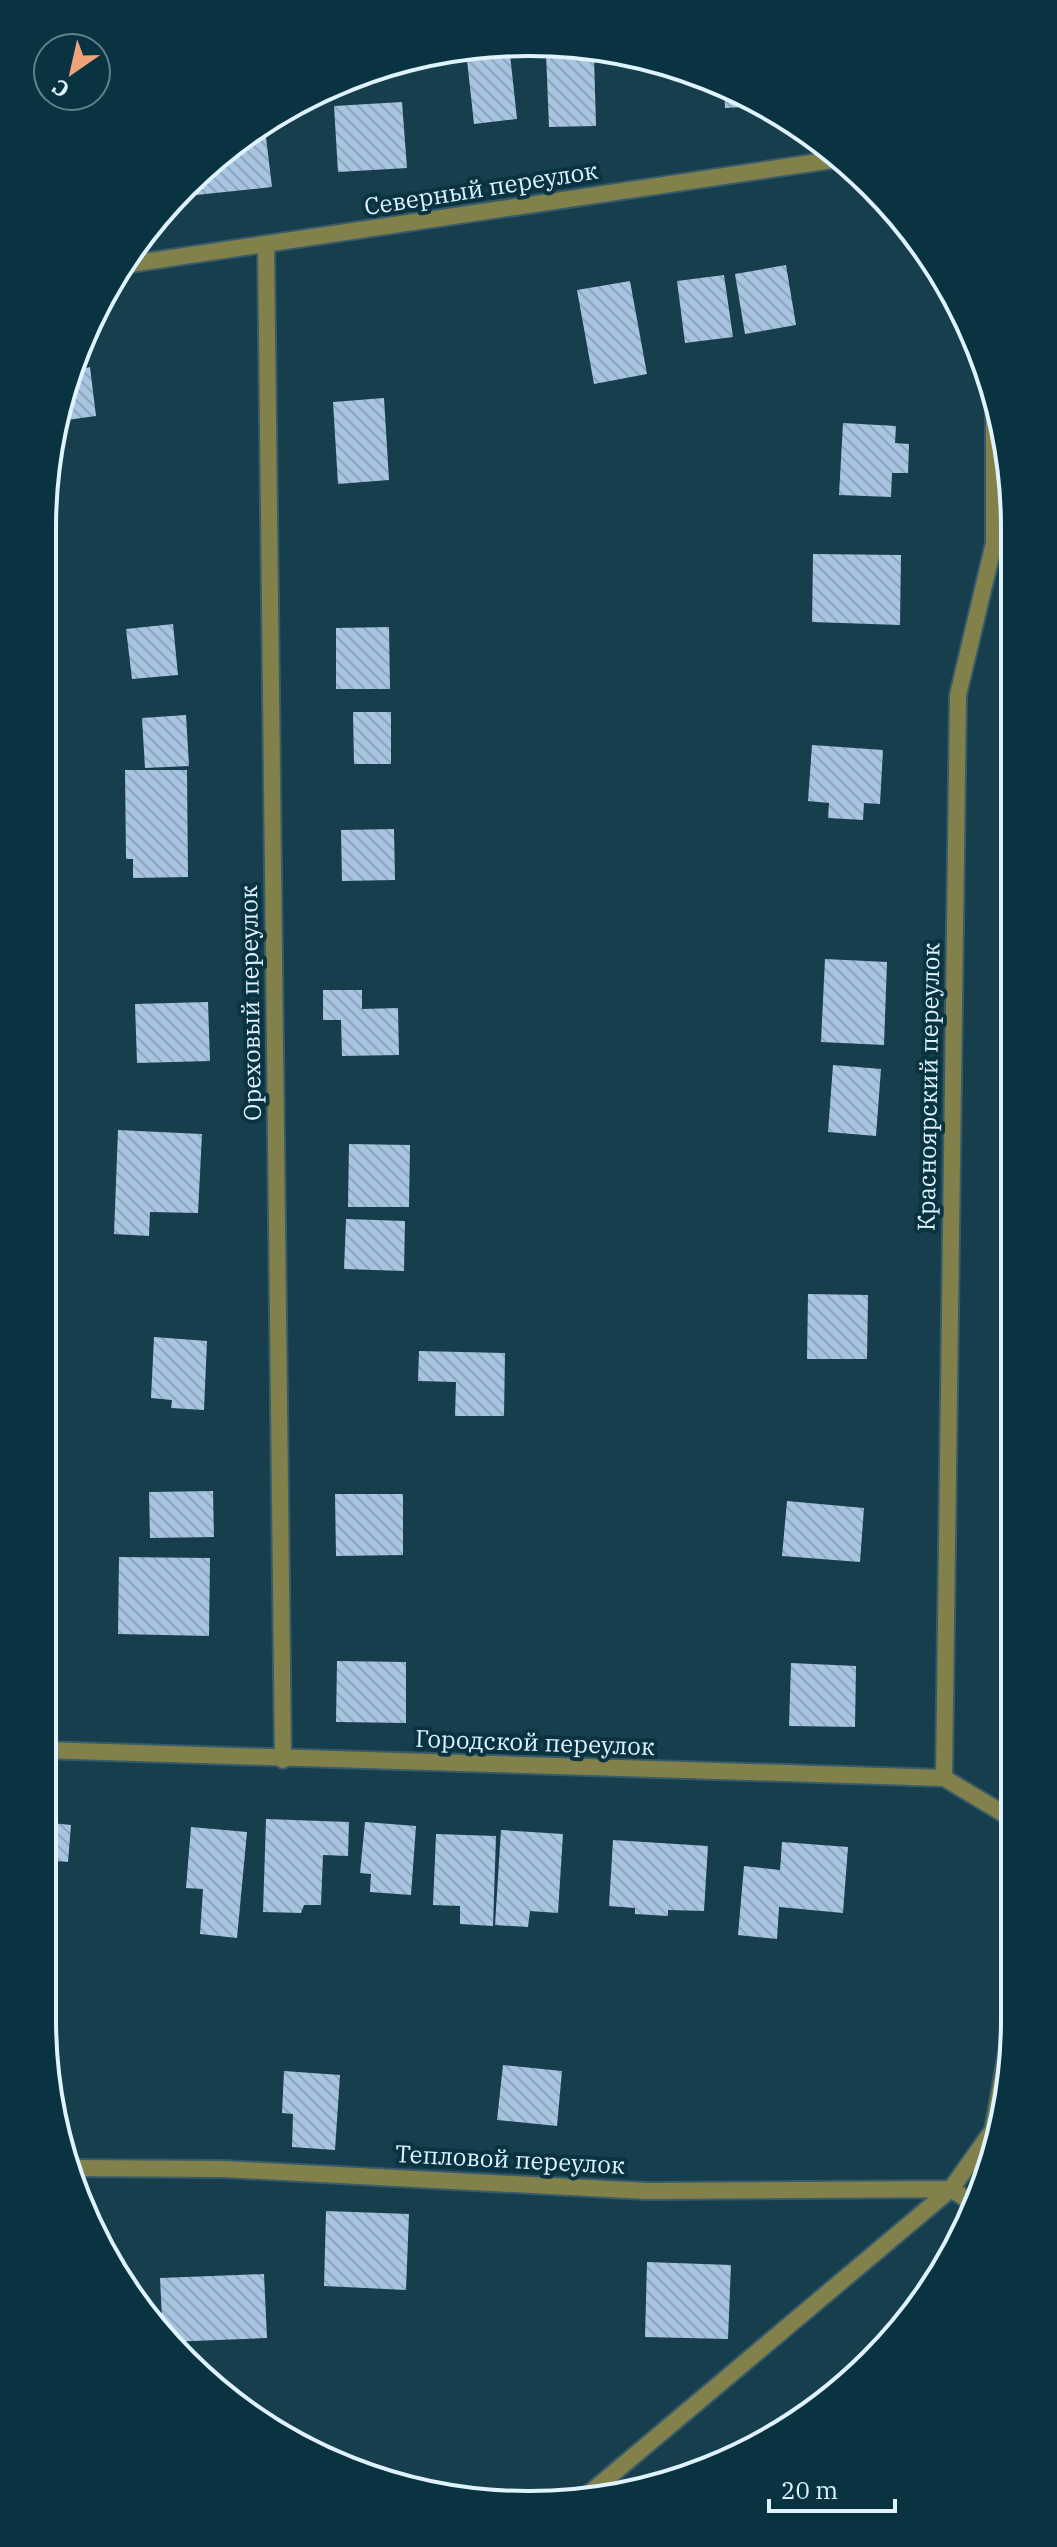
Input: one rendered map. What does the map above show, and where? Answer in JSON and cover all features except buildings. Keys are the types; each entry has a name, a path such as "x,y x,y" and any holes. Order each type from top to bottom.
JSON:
{"street":[{"name":"Северный переулок","path":"138,263 825,161"},
{"name":"Ореховый переулок","path":"266,246 283,1760"},
{"name":"Красноярский переулок","path":"944,1778 958,695 994,543 994,448"},
{"name":"Городской переулок","path":"56,1751 283,1760 944,1778 1001,1812"},
{"path":"599,2486 951,2189 985,2141"},
{"name":"Тепловой переулок","path":"80,2168 223,2169 647,2191 951,2189"},
{"path":"951,2189 965,2198"}]}
